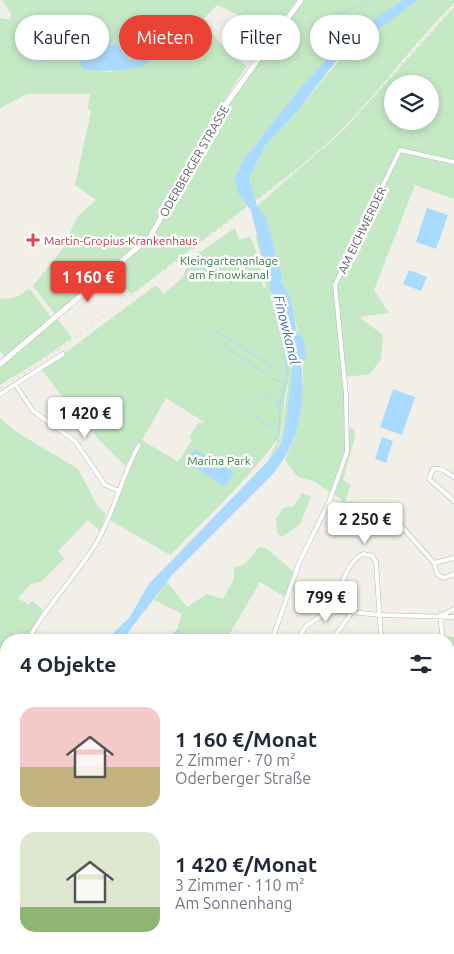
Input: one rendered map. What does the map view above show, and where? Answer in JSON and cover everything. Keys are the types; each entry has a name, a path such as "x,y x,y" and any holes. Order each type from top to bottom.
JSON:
{"main road":[{"name":"ODERBERGER STRASSE","path":"0,364 150,237 220,114 301,0"}],"street":[{"name":"AM EICHWERDER","path":"328,502 347,452 348,428 335,285 400,150 454,162"},
{"path":"0,394 63,354"},
{"path":"17,387 33,411 75,441 105,485 119,491"},
{"path":"32,634 45,612 98,540 119,491 124,473 139,446"},
{"path":"454,477 436,468 433,469 430,479 454,501"},
{"path":"274,634 298,563 328,502 359,506 390,516 403,527 434,562 437,574 440,577 444,578 454,574"},
{"path":"338,610 339,594 351,565 360,556 367,554 376,562 381,634"},
{"path":"434,562 454,558"},
{"path":"441,615 454,609"},
{"path":"299,634 314,620 330,610 380,615 454,616"},
{"path":"336,634 352,612"},
{"path":"441,615 442,634"}],"green space":[{"path":"2,0 297,0 286,15 238,15 217,5 207,15 119,15 119,54 99,71 112,72 132,60 212,60 212,32 222,44 222,60 240,60 247,66 214,116 148,235 55,314 33,286 61,251 78,216 96,200 75,185 91,112 88,108 90,94 27,94 0,108 0,18 10,20 11,14"},
{"path":"304,0 401,0 379,17 379,15 310,15 310,60 326,60 301,87 241,163 235,178 243,200 249,205 132,294 110,274 156,230 221,115 261,60 300,60 300,15 293,15"},
{"path":"419,0 454,0 454,3 391,75 384,75 384,83 344,127 312,156 255,201 249,180 266,144 296,113 339,60 379,60 379,27"},
{"path":"454,7 454,199 415,185 374,290 389,313 359,317 383,335 381,359 370,374 345,377 346,428 354,429 355,436 343,480 351,485 345,502 313,481 298,477 285,460 294,439 299,417 303,371 301,347 290,302 281,282 282,277 265,217 257,206 344,130 384,85 384,130 439,130 439,75 393,75"},
{"path":"235,228 239,240 250,236 258,256 263,287 266,288 282,322 290,374 283,322 266,287 264,267 255,235 258,234 270,286 282,311 287,330 292,369 292,390 286,429 279,446 268,458 278,442 276,441 238,486 170,555 110,520 133,455 125,466 80,420 42,370 156,285 164,294 182,278 190,259","holes":["289,380 281,437 278,442 282,427 285,395","166,398 204,422 203,424 199,422 189,438 192,440 178,462 142,440"]},
{"path":"28,289 31,290 51,317 5,357 0,352 0,298 8,299 15,297"},
{"path":"57,318 72,338 0,385 0,366"},
{"path":"0,418 15,431 78,469 98,507 106,514 100,531 88,520 58,551 64,559 42,581 31,584 18,598 29,605 32,601 43,610 29,634 0,634"},
{"path":"302,493 311,497 300,524 282,537 278,534 276,519 283,508 294,506"},
{"path":"259,547 266,548 294,572 285,597 260,582 230,634 172,634 177,630 182,614 154,600 167,582 187,607 207,594 223,599 234,579 234,568 246,563"}],"water":[{"path":"402,0 419,0 379,28 379,16"},
{"path":"117,44 119,47 119,60 152,60 142,65 119,70 83,70 80,62 82,60 109,60 109,45"},
{"name":"Finowkanal","path":"326,60 337,60 296,113 266,144 249,179 257,206 265,216 282,277 281,282 290,296 297,332 303,338 306,357 301,363 301,408 294,436 289,450 272,475 173,574 127,634 112,634 130,617 148,585 268,461 281,443 285,431 292,373 287,332 282,312 271,291 251,210 238,193 235,178 241,163 301,87"},
{"path":"427,208 448,215 436,249 416,242"},
{"path":"409,270 427,277 421,291 403,284"},
{"path":"393,389 415,397 402,435 380,427"},
{"path":"382,437 393,441 386,463 375,459"},
{"path":"195,449 234,473 225,487 187,462"}],"waterway":[{"path":"336,15 369,0"},
{"path":"215,330 274,368"},
{"path":"210,337 268,375"},
{"name":"Finowkanal","path":"275,440 279,435 280,404 288,375 284,348"},
{"path":"278,370 288,375"},
{"path":"270,377 285,384"},
{"path":"258,391 280,404"},
{"path":"249,412 265,423 278,428"},
{"path":"175,634 177,630 186,634"}],"railway":[{"path":"0,388 43,361 306,163 353,119 454,5"}],"place":[{"name":"Martin-Gropius-Krankenhaus","path":"33,240"}],"park label":[{"name":"Kleingartenanlage am Finowkanal","path":"229,267"},
{"name":"Marina Park","path":"219,460"}]}
